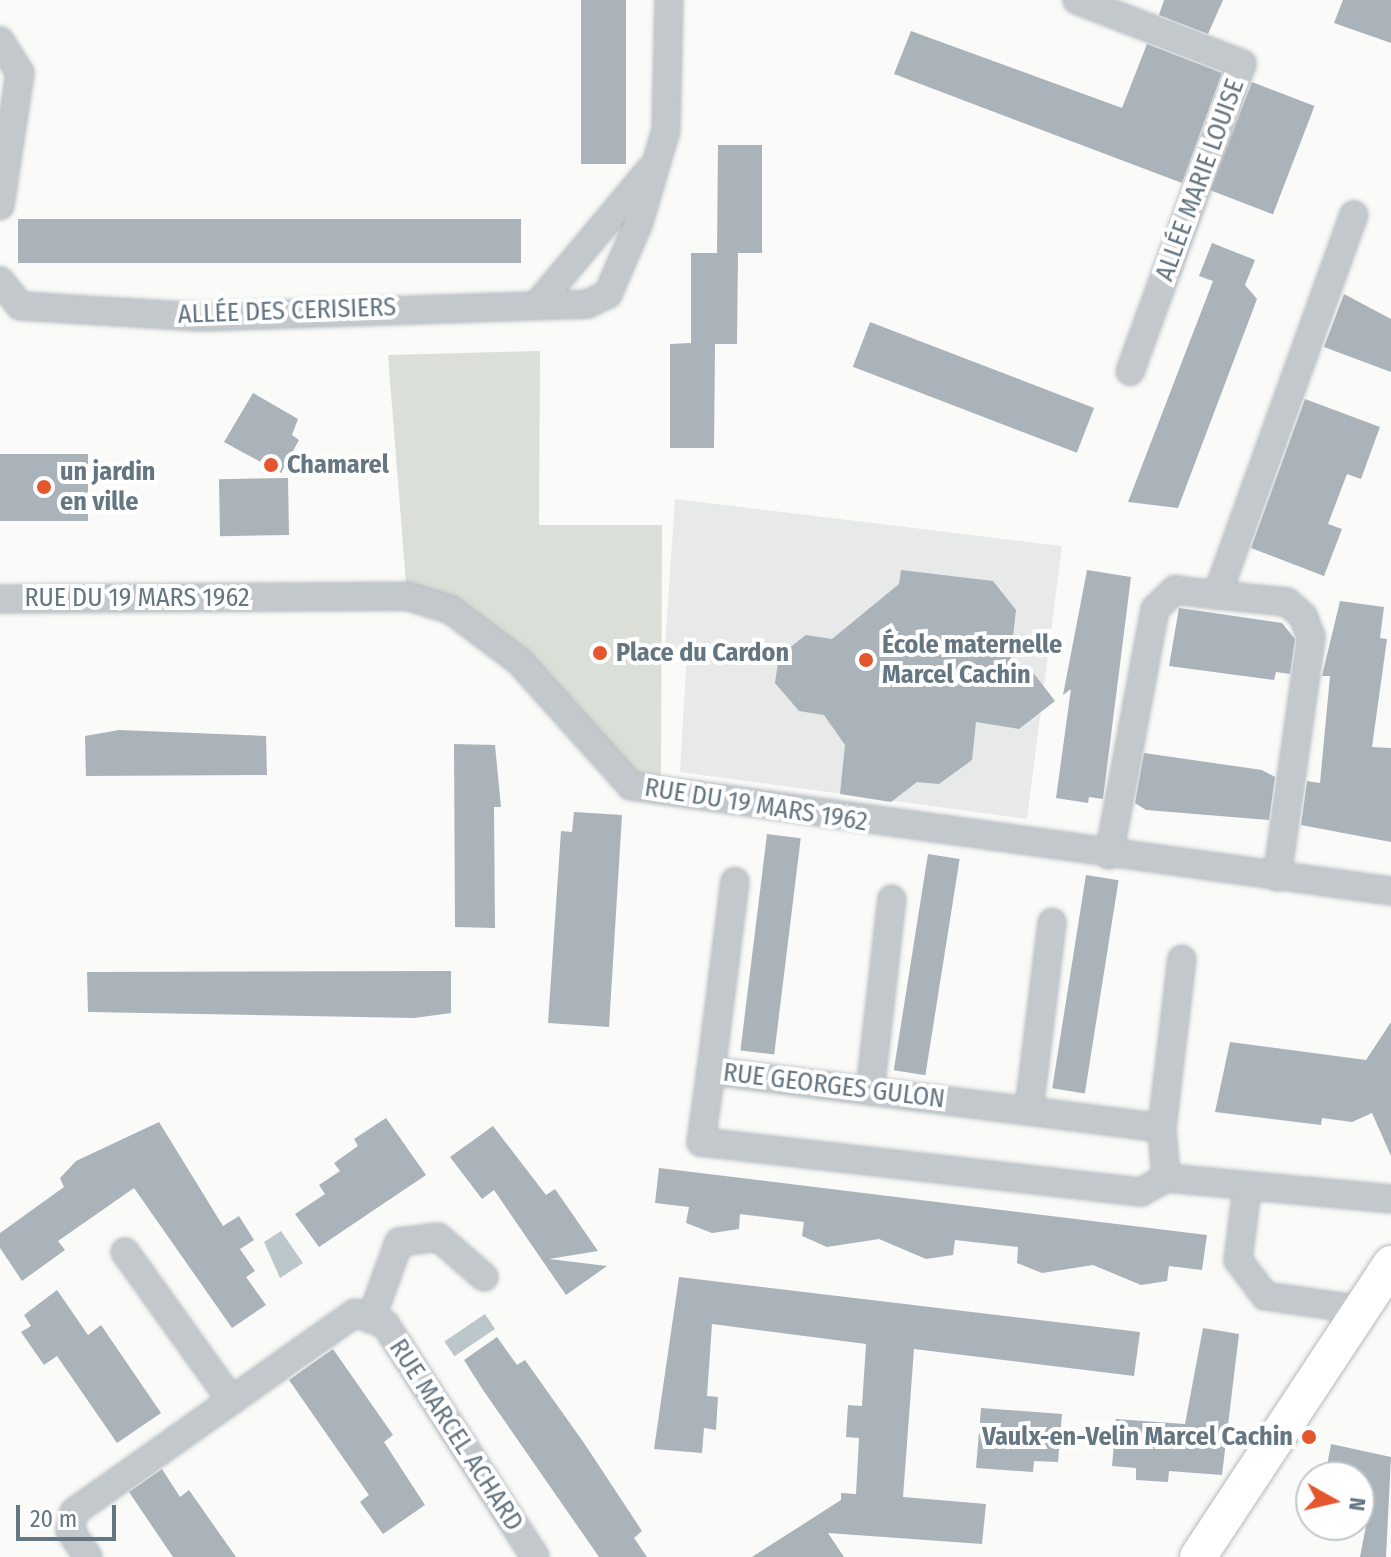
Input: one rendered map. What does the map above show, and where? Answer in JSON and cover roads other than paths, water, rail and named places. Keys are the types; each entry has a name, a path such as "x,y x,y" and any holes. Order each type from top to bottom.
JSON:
{"street":[{"name":"ALLÉE DES CERISIERS","path":"0,281 20,306 201,317 537,305 588,312 608,294 666,130 669,0"},
{"name":"ALLÉE MARIE LOUISE","path":"1077,0 1242,64 1130,371"},
{"path":"0,41 20,73 0,205"},
{"path":"537,305 657,161"},
{"path":"1217,595 1354,215"},
{"path":"1109,855 1145,645 1160,597 1175,590 1287,602 1303,616 1311,637 1277,877"},
{"name":"RUE DU 19 MARS 1962","path":"0,599 407,596 451,610 519,661 631,786 1109,855 1391,891"},
{"path":"711,1071 735,882"},
{"path":"870,1091 892,899"},
{"path":"1029,1110 1052,922"},
{"path":"1166,1178 1162,1128 1182,959"},
{"name":"RUE GEORGES GULON","path":"1162,1128 711,1071 701,1142 1141,1192 1166,1178 1247,1189 1260,1181 1391,1199"},
{"path":"1247,1189 1238,1260 1265,1296 1362,1310"},
{"name":"RUE MARCEL ACHARD","path":"371,1319 399,1242 438,1237 484,1277"},
{"path":"125,1252 231,1400"},
{"path":"1198,1557 1391,1264"},
{"name":"RUE MARCEL ACHARD","path":"88,1557 70,1530 74,1512 355,1313 385,1324 535,1557"}],"place":[{"name":"Chamarel","path":"271,465"},
{"name":"un jardin en ville","path":"44,487"},
{"name":"Place du Cardon","path":"600,653"},
{"name":"École maternelle Marcel Cachin","path":"866,660"},
{"name":"Vaulx-en-Velin Marcel Cachin","path":"1309,1437"}]}
